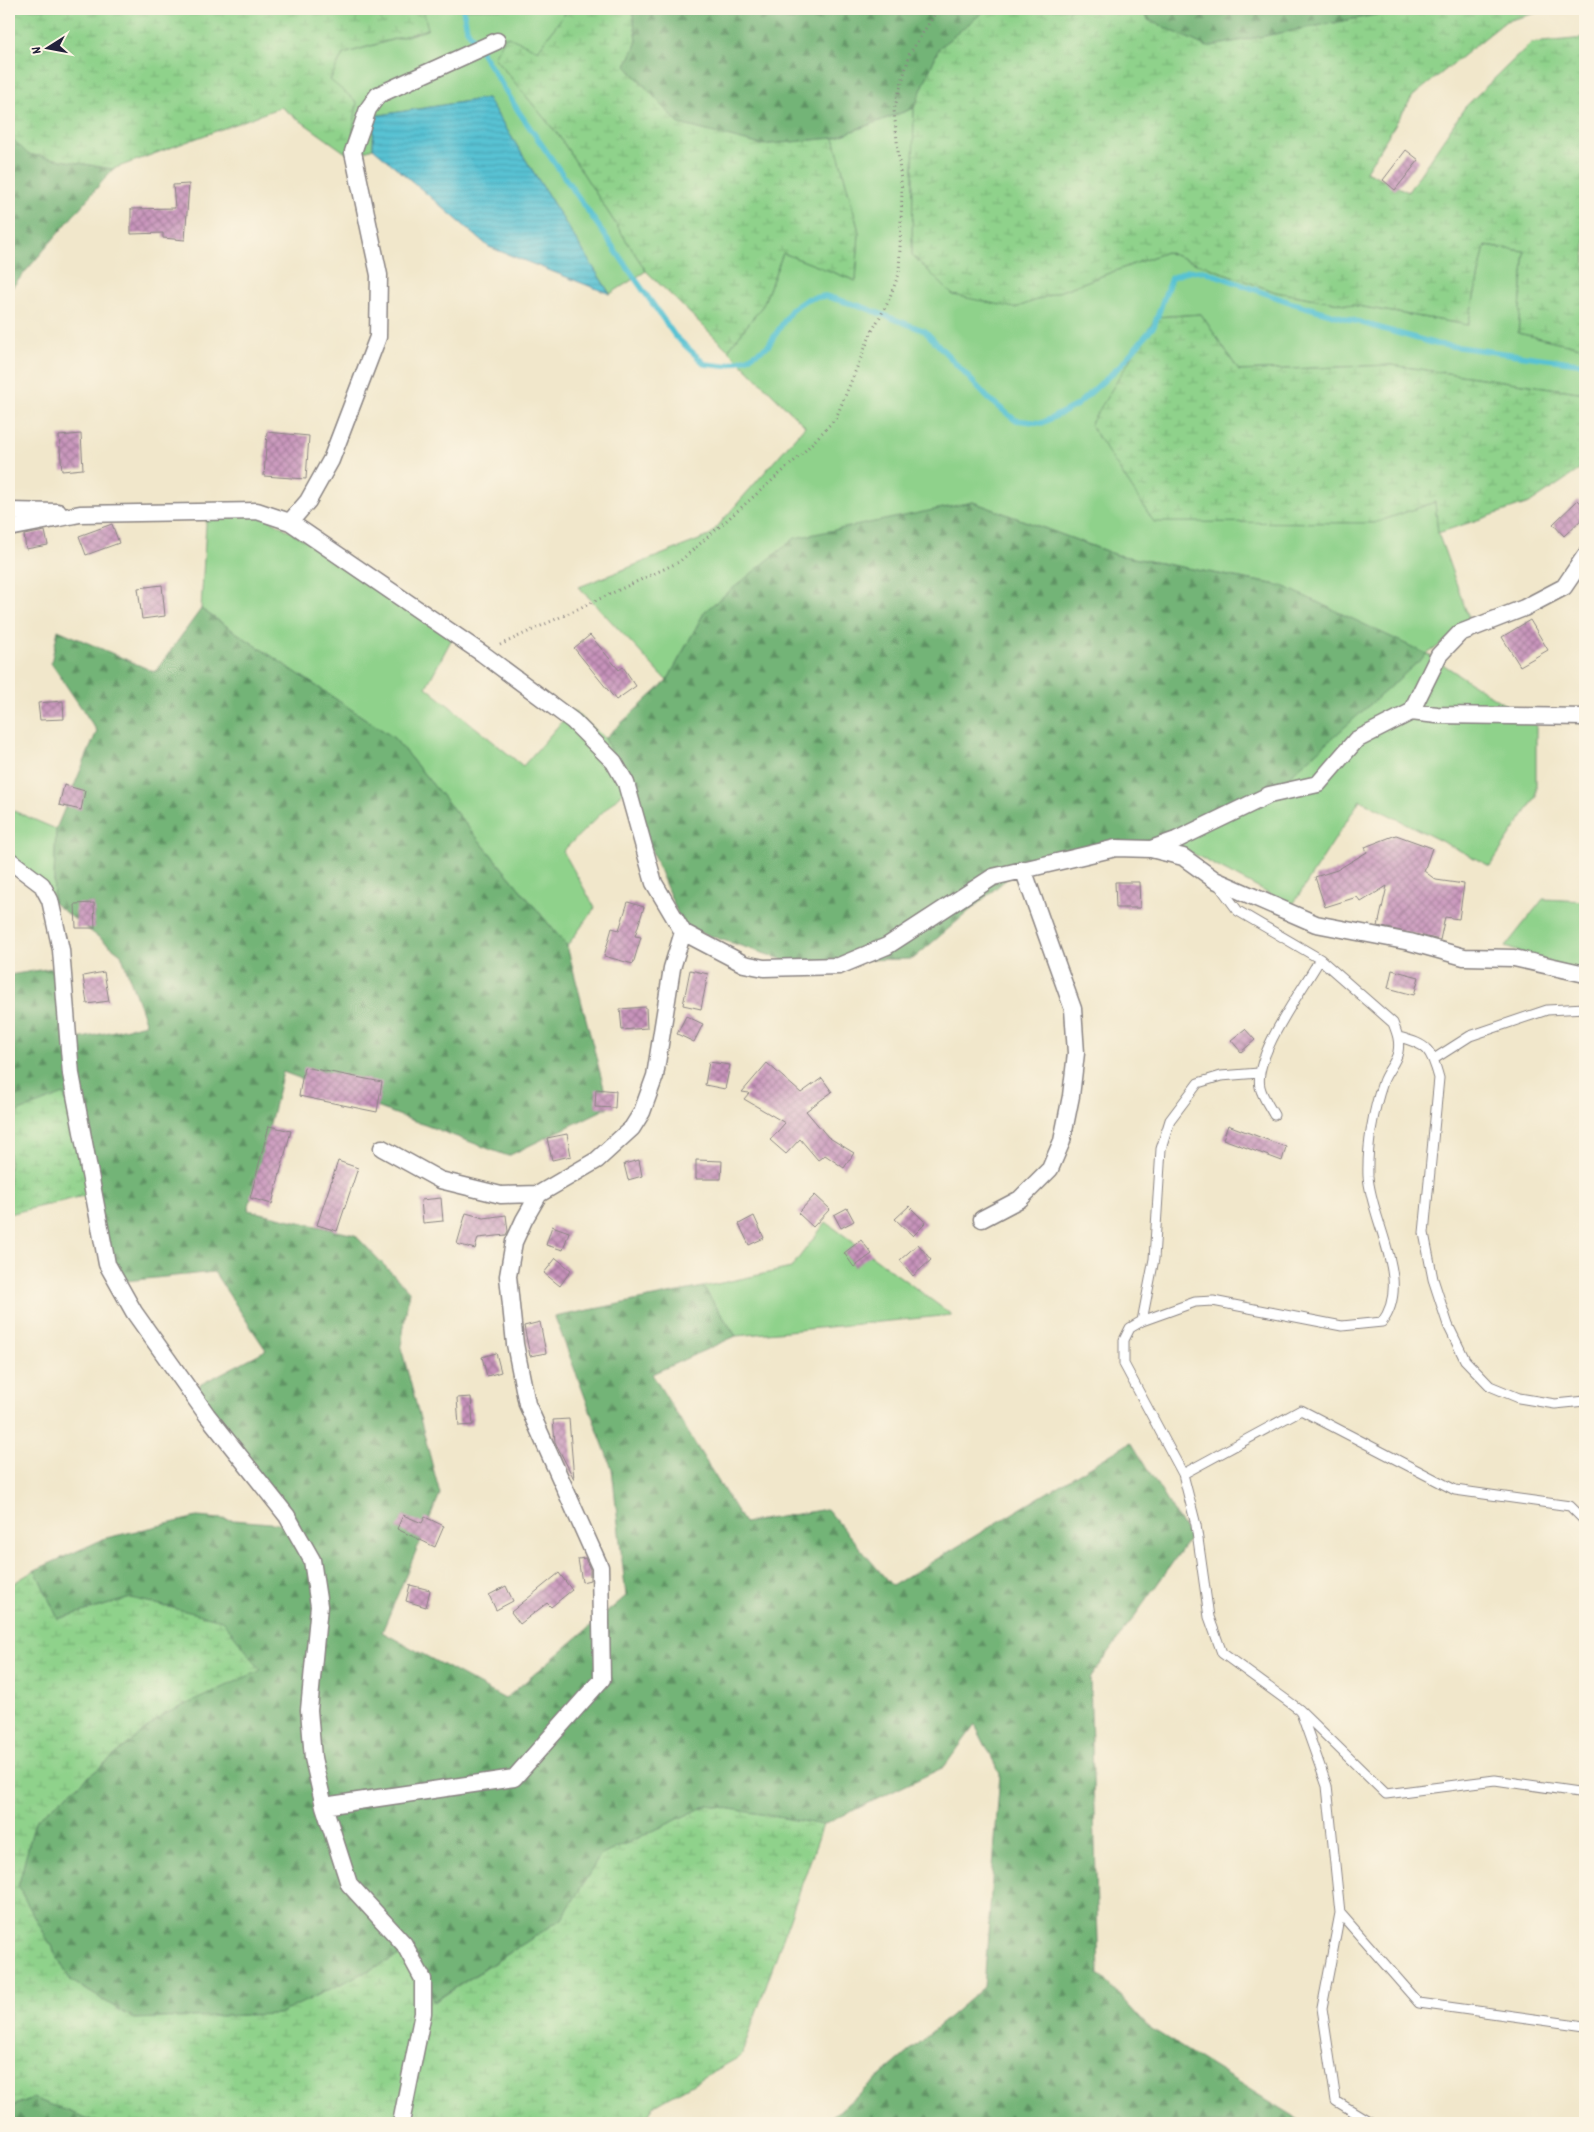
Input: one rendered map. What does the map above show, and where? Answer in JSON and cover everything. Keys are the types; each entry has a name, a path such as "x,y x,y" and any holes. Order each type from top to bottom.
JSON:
{"street":[{"path":"290,522 308,500 332,460 378,337 379,275 353,152 368,109 378,95 497,41"},
{"path":"9,511 54,511 80,514 257,511 290,522 483,654 573,721 614,762 626,783 654,883 683,932 744,964 764,968 839,966 887,946 993,877 1116,848 1151,849 1183,857 1215,880 1316,924 1410,942 1464,957 1514,958 1585,974"},
{"path":"9,528 80,514"},
{"path":"1412,712 1439,655 1460,633 1524,608 1564,587 1585,556"},
{"path":"1151,849 1176,840 1269,795 1318,784 1356,740 1412,712 1437,715 1585,718"},
{"path":"9,860 42,886 50,900 61,950 70,1074 107,1264 134,1312 207,1415 287,1516 312,1560 320,1606 309,1710 313,1758 324,1806 349,1884 404,1944 423,1979 423,2013 401,2123"},
{"path":"982,1219 1020,1199 1050,1169 1062,1141 1071,1096 1075,1062 1073,1009 1023,869"},
{"path":"382,1148 440,1180 501,1195 539,1194 597,1160 632,1128 642,1112 656,1076 672,968 683,932"},
{"path":"324,1806 514,1778 602,1679 600,1567 527,1404 515,1344 508,1276 514,1242 539,1194"}],"lane":[{"path":"1215,880 1238,911 1320,959 1393,1023 1399,1038 1398,1053 1383,1081 1372,1127 1368,1176 1372,1205 1393,1271 1393,1296 1389,1313 1382,1322 1342,1326 1213,1300 1195,1302 1142,1321 1130,1328 1124,1340 1124,1364 1183,1474 1196,1525 1209,1617 1222,1653 1300,1710 1386,1794 1495,1780 1585,1793"},
{"path":"1274,1115 1260,1088 1259,1073 1275,1033 1320,959"},
{"path":"1434,1059 1470,1036 1546,1010 1585,1008"},
{"path":"1399,1038 1420,1043 1434,1059 1439,1078 1424,1233 1433,1279 1448,1325 1465,1360 1490,1386 1519,1398 1556,1404 1585,1401"},
{"path":"1142,1321 1154,1259 1161,1149 1170,1120 1198,1083 1221,1076 1259,1073"},
{"path":"1183,1474 1301,1410 1455,1490 1570,1506 1585,1521"},
{"path":"1300,1710 1327,1786 1340,1913 1322,2008 1336,2101 1372,2123"},
{"path":"1340,1913 1419,2003 1585,2026"}],"path":[{"path":"483,654 679,562 800,456 836,418 872,331 887,304 899,274 902,192 894,110 910,53 938,9"}],"green space":[{"path":"9,9 423,9 428,29 343,54 330,80 357,102 350,156 281,107 113,169 28,154 9,135"},
{"path":"423,9 568,9 538,50 494,57 559,136 646,271 610,294 487,98 374,116 373,148 350,156 330,80 343,54 427,30"},
{"path":"568,9 632,9 637,41 626,66 679,124 761,145 834,138 859,232 856,281 783,253 763,305 728,350 646,271 559,136 494,57 506,36 538,50"},
{"path":"632,9 987,9 939,48 914,108 834,138 761,145 679,124 626,66 637,41"},
{"path":"987,9 1142,9 1148,20 1207,47 1407,9 1551,9 1506,21 1413,96 1366,171 1408,192 1465,107 1531,43 1585,38 1585,348 1518,333 1525,251 1485,246 1468,325 1276,292 1166,252 1015,308 953,295 912,255 914,108 939,48"},
{"path":"1142,9 1407,9 1207,47 1148,20"},
{"path":"914,108 912,255 1015,308 1166,252 1276,292 1468,325 1485,246 1525,251 1518,333 1585,348 1585,393 1391,365 1239,371 1201,314 1156,317 1374,523 1435,502 1438,533 1471,624 1427,654 1536,725 1536,797 1490,866 1360,800 1292,906 1173,843 1283,586 1117,555 973,502 705,611 667,681 579,587 709,536 805,426 728,350 763,305 783,253 856,281 859,232 834,138"},
{"path":"9,135 28,154 113,169 9,291"},
{"path":"1201,314 1239,371 1391,365 1585,393 1585,466 1532,502 1438,533 1435,502 1374,523 1154,522 1090,425 1156,317"},
{"path":"973,502 1117,555 1283,586 1427,654 1265,798 1173,843 1023,865 913,959 787,961 683,927 605,738 667,681 705,611 795,538"},
{"path":"207,507 254,510 456,631 426,687 523,766 572,710 605,738 627,788 563,851 595,908 567,946 394,738 201,609"},
{"path":"201,609 394,738 567,946 609,1107 508,1156 283,1072 248,1210 355,1235 409,1291 401,1347 440,1494 382,1632 505,1699 626,1596 612,1469 555,1317 703,1287 736,1336 652,1374 744,1523 827,1509 892,1586 1131,1442 1190,1538 1090,1679 1099,1973 1147,2026 1304,2123 825,2123 984,1987 1000,1774 975,1725 944,1767 823,1825 708,1805 600,1856 562,1919 433,2002 413,1949 279,2014 134,2019 70,1980 18,1887 35,1821 163,1715 260,1670 221,1620 131,1598 58,1619 35,1570 106,1538 197,1517 294,1525 186,1392 266,1350 214,1272 116,1282 64,1095 9,1115 9,975 59,967 78,1039 146,1024 121,954 53,903 56,829 97,731 51,663 58,630 155,672"},
{"path":"9,809 56,829 53,903 9,869"},
{"path":"1543,899 1585,901 1585,974 1505,947"},
{"path":"64,1094 92,1194 9,1214 9,1115"},
{"path":"826,1222 952,1315 736,1336 703,1287 791,1268"},
{"path":"35,1570 58,1619 131,1598 222,1620 261,1670 163,1715 35,1821 18,1887 70,1980 134,2019 279,2014 413,1949 434,2002 562,1919 600,1856 708,1805 823,1825 741,2056 653,2106 644,2123 100,2123 33,2098 9,2107 9,1586"},
{"path":"33,2098 100,2123 9,2123 9,2108"}],"water":[{"path":"487,98 610,294 489,247 373,148 374,116"}],"building":[{"path":"1406,150 1419,160 1395,190 1383,180"},
{"path":"189,184 185,240 163,238 163,233 131,234 131,209 175,208 173,185"},
{"path":"267,432 309,436 306,479 264,476"},
{"path":"81,434 83,469 62,471 59,436"},
{"path":"1578,500 1585,508 1585,516 1564,536 1553,524"},
{"path":"112,524 119,543 86,555 79,536"},
{"path":"45,531 48,545 26,549 24,535"},
{"path":"162,585 165,616 142,619 138,588"},
{"path":"1530,620 1548,650 1520,666 1502,637"},
{"path":"590,635 619,670 623,667 636,686 616,700 574,648"},
{"path":"63,701 64,719 40,720 38,703"},
{"path":"64,785 85,791 81,810 59,805"},
{"path":"1396,835 1432,848 1424,871 1436,880 1464,884 1459,919 1445,917 1440,940 1378,926 1387,886 1361,902 1357,897 1325,907 1315,877 1337,870 1367,852 1365,847"},
{"path":"1115,882 1139,882 1140,908 1116,908"},
{"path":"628,902 644,907 635,936 641,937 633,964 604,956 612,928 619,930"},
{"path":"94,903 95,928 76,928 75,904"},
{"path":"690,970 708,974 701,1009 683,1005"},
{"path":"1392,970 1419,977 1414,995 1388,988"},
{"path":"104,972 109,1001 87,1004 83,976"},
{"path":"646,1007 647,1028 622,1030 620,1009"},
{"path":"686,1016 703,1024 694,1042 677,1034"},
{"path":"1245,1029 1255,1040 1241,1052 1231,1040"},
{"path":"709,1062 730,1065 725,1089 705,1085"},
{"path":"767,1063 801,1093 822,1078 832,1092 806,1111 828,1137 854,1153 844,1168 825,1155 818,1160 800,1139 786,1154 770,1140 785,1123 744,1099 749,1093 742,1092"},
{"path":"304,1067 382,1082 377,1112 299,1096"},
{"path":"596,1089 616,1091 615,1108 595,1107"},
{"path":"1228,1125 1286,1147 1282,1161 1223,1139"},
{"path":"269,1126 291,1131 272,1204 250,1198"},
{"path":"567,1134 571,1156 552,1160 547,1138"},
{"path":"639,1160 642,1176 628,1180 624,1164"},
{"path":"696,1160 722,1161 721,1179 696,1179"},
{"path":"338,1161 358,1168 337,1231 317,1225"},
{"path":"815,1195 830,1209 813,1227 798,1213"},
{"path":"441,1198 443,1221 423,1223 421,1200"},
{"path":"909,1206 926,1223 913,1236 895,1219"},
{"path":"847,1208 854,1221 841,1228 834,1215"},
{"path":"466,1213 484,1218 506,1215 508,1231 506,1235 478,1238 475,1249 457,1244"},
{"path":"754,1216 764,1238 749,1245 739,1224"},
{"path":"552,1226 569,1232 563,1250 546,1245"},
{"path":"861,1240 872,1254 854,1267 844,1253"},
{"path":"918,1244 931,1260 913,1276 900,1260"},
{"path":"556,1258 571,1270 560,1286 544,1273"},
{"path":"540,1322 546,1353 530,1356 524,1326"},
{"path":"496,1353 501,1372 487,1376 482,1357"},
{"path":"471,1397 473,1425 459,1426 457,1398"},
{"path":"569,1419 574,1479 555,1442 553,1420"},
{"path":"403,1515 422,1523 425,1517 444,1526 435,1547 397,1529"},
{"path":"585,1558 590,1569 590,1580 582,1582 578,1559"},
{"path":"559,1573 572,1590 551,1607 547,1603 520,1624 511,1612"},
{"path":"410,1585 430,1590 426,1607 406,1601"},
{"path":"506,1586 513,1601 496,1610 489,1595"}],"waterway":[{"path":"463,9 467,29 519,112 675,336 705,364 724,366 748,358 768,346 792,309 807,299 825,296 863,307 925,331 988,398 1015,420 1042,423 1077,405 1120,366 1154,326 1171,278 1187,271 1204,271 1292,303 1436,344 1585,364"}]}
